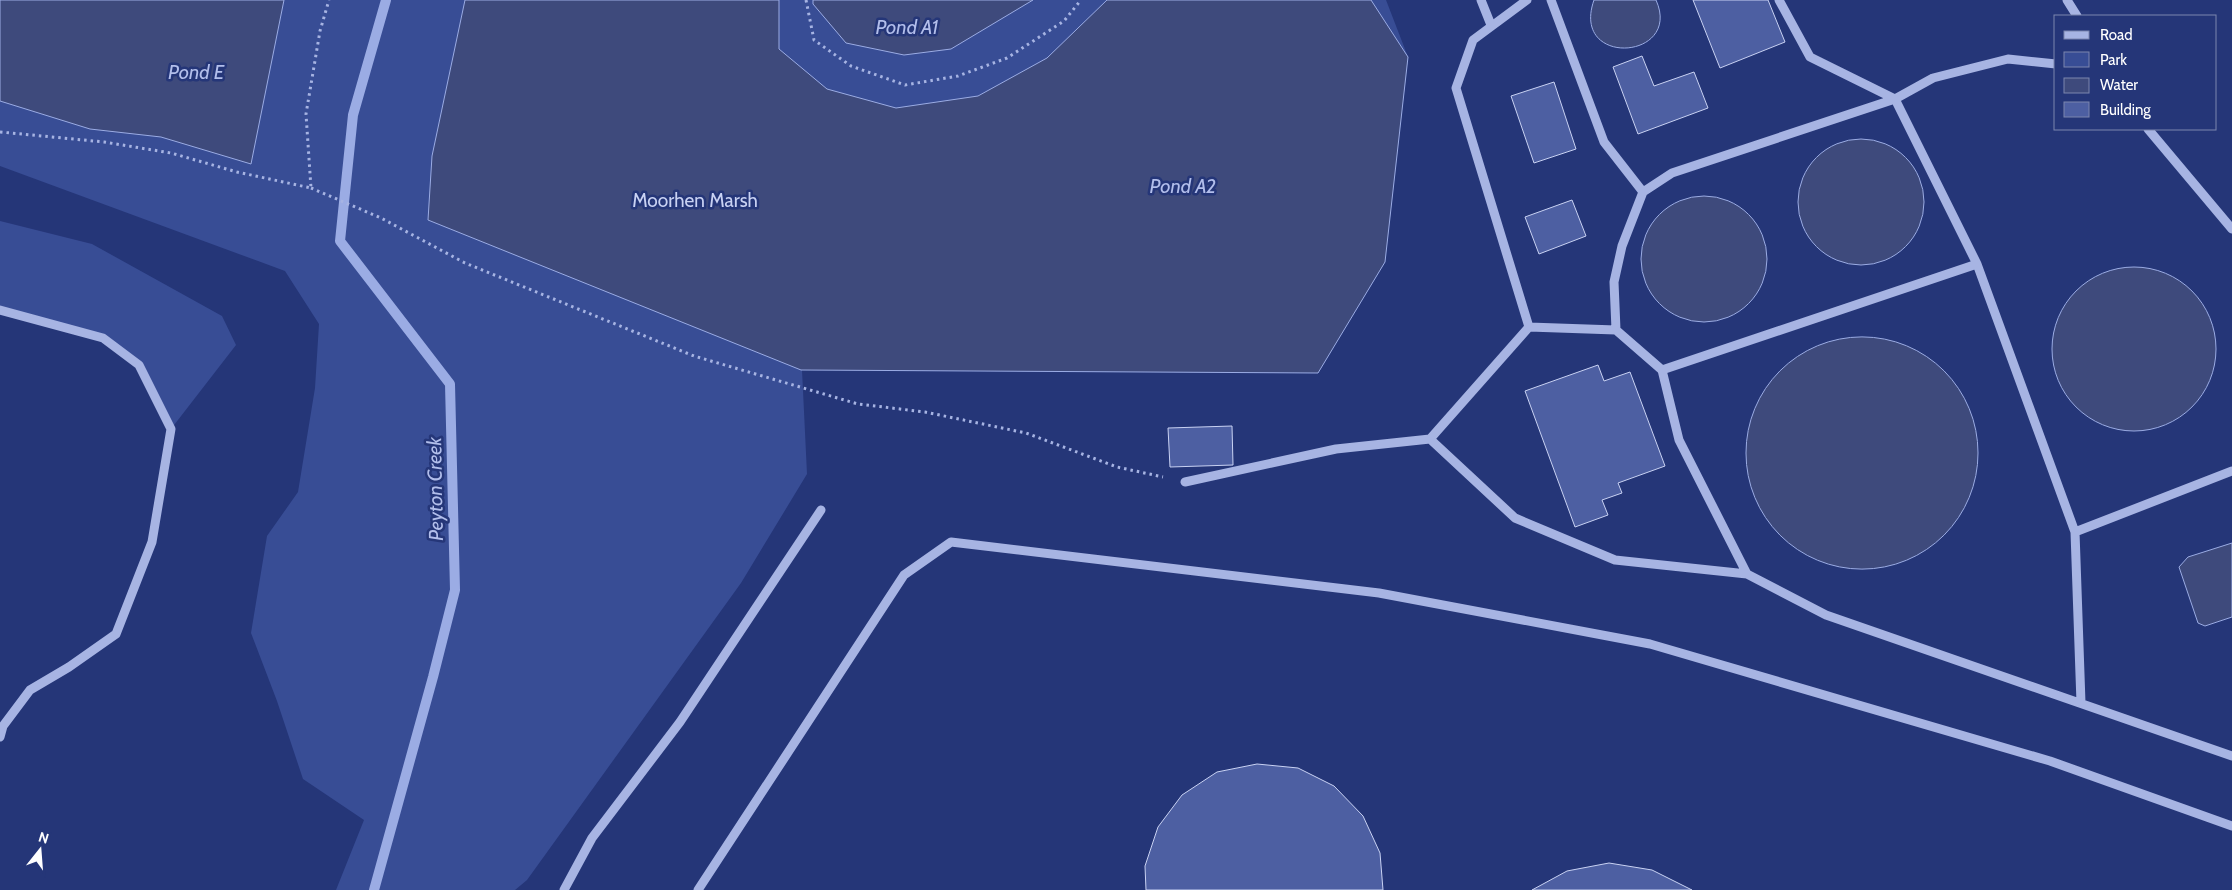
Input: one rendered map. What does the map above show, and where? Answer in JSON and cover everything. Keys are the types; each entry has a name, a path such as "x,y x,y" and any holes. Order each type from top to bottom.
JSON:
{"lane":[{"path":"1481,0 1491,25"},
{"path":"1527,0 1473,40 1456,88 1529,327"},
{"path":"1551,0 1604,142 1644,192"},
{"path":"1780,0 1810,58 1895,99 1977,264 2075,532 2081,703"},
{"path":"2067,0 2076,15"},
{"path":"1616,330 1614,282 1622,246 1644,192 1672,173 1895,99 1932,78 2008,59 2054,64"},
{"path":"2149,130 2232,229"},
{"path":"1662,370 1977,264"},
{"path":"0,310 103,338 139,365 171,429 152,542 116,634 69,668 30,690 3,726 0,737"},
{"path":"1529,327 1616,330 1662,370 1679,440 1747,574"},
{"path":"1185,482 1336,449 1430,439 1529,327"},
{"path":"1430,439 1515,518 1615,560 1747,574 1826,615 2232,756"},
{"path":"2075,532 2232,471"},
{"path":"564,890 592,838 680,722 821,510"},
{"path":"698,890 904,575 952,542 1379,593 1650,644 2050,761 2232,826"}],"path":[{"path":"311,188 306,114 320,31 329,0"},
{"path":"806,0 814,40 851,66 905,85 958,76 1007,58 1064,21 1081,0"},
{"path":"0,132 104,142 171,154 237,172 311,188 381,218 465,263 694,356 858,404 925,412 1026,434 1117,467 1185,482"}],"green space":[{"name":"Moorhen Marsh","path":"0,0 1386,0 1408,57 1385,262 1318,373 802,370 807,474 741,583 527,880 515,890 336,890 364,820 303,779 277,701 251,633 267,536 298,492 315,388 319,324 285,271 0,166"},
{"path":"0,221 92,244 222,316 236,345 171,429 139,365 103,338 0,310"}],"water":[{"name":"Pond E","path":"0,0 284,0 251,164 161,137 90,129 0,101"},
{"name":"Pond A2","path":"465,0 779,0 779,49 827,89 896,108 978,96 1047,58 1107,0 1371,0 1408,57 1385,262 1318,373 801,370 428,220 432,156"},
{"name":"Pond A1","path":"813,0 1033,0 951,49 904,55 846,43 813,4"},
{"path":"1594,0 1656,0 1660,20 1654,35 1642,44 1626,48 1610,46 1597,37 1591,22"},
{"path":"1861,139 1885,143 1906,157 1920,178 1924,202 1920,226 1906,247 1885,261 1861,265 1837,261 1816,247 1802,226 1798,202 1802,178 1816,157 1837,143"},
{"path":"1704,196 1728,201 1748,215 1762,235 1767,259 1762,283 1748,303 1728,317 1704,322 1680,317 1660,303 1646,283 1641,259 1646,235 1660,215 1680,201"},
{"path":"2142,267 2158,270 2173,276 2198,297 2207,310 2213,325 2216,349 2215,365 2207,388 2186,413 2173,422 2158,428 2126,431 2110,428 2088,418 2065,395 2053,365 2052,341 2055,325 2065,303 2088,280 2118,268"},
{"path":"1862,337 1896,342 1906,346 1926,357 1944,371 1958,389 1969,409 1973,419 1978,453 1973,487 1969,497 1958,517 1944,535 1926,549 1906,560 1896,564 1862,569 1828,564 1818,560 1798,549 1780,535 1766,517 1755,497 1751,487 1746,453 1751,419 1755,409 1766,389 1780,371 1798,357 1818,346 1828,342"},
{"path":"2232,543 2232,617 2205,626 2198,623 2179,567 2188,557"}],"building":[{"path":"1693,0 1768,0 1785,42 1720,68"},
{"path":"1642,56 1654,86 1694,72 1708,108 1638,134 1613,67"},
{"path":"1554,82 1576,149 1534,163 1511,96"},
{"path":"1572,200 1586,236 1539,254 1525,217"},
{"path":"1598,365 1604,381 1630,372 1665,466 1618,483 1622,493 1602,500 1608,515 1575,527 1525,391"},
{"path":"1232,426 1233,465 1170,467 1168,428"},
{"path":"1257,764 1298,768 1334,786 1363,816 1380,853 1383,890 1146,890 1145,866 1158,827 1182,795 1217,772"},
{"path":"1609,863 1652,870 1692,890 1532,890 1567,871"}],"waterway":[{"name":"Peyton Creek","path":"374,890 455,590 450,384 340,241 353,115 386,0"}]}
